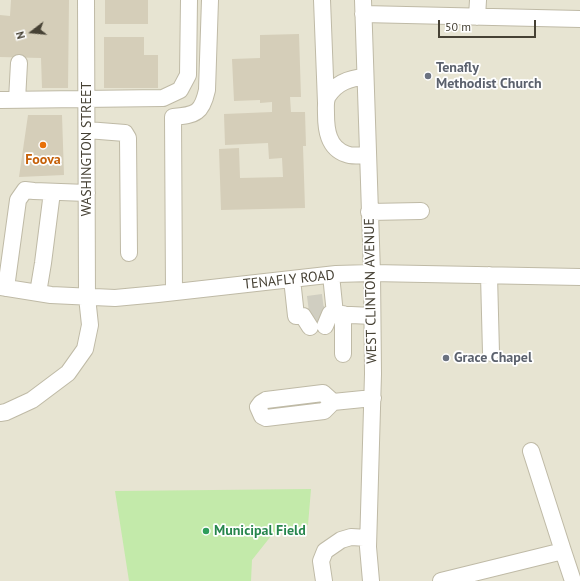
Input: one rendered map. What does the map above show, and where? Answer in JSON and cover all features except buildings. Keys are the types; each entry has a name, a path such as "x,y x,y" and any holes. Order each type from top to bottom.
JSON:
{"street":[{"name":"WASHINGTON STREET","path":"0,413 6,412 32,400 68,373 85,349 90,325 87,297 86,0"},
{"path":"0,100 163,98 180,90 188,75 189,0"},
{"path":"174,292 173,117 192,115 204,102 207,90 210,0"},
{"path":"322,0 327,134 339,151 353,156 367,155"},
{"path":"477,16 478,0"},
{"path":"363,7 477,16 580,19"},
{"name":"WEST CLINTON AVENUE","path":"363,7 372,273 372,398 368,538 371,581"},
{"path":"17,100 19,63"},
{"path":"326,103 328,96 340,84 352,78 365,77"},
{"path":"87,130 125,133 128,138 129,253"},
{"path":"3,287 18,200 25,190 87,193"},
{"path":"38,293 52,192"},
{"path":"369,212 421,211"},
{"name":"TENAFLY ROAD","path":"3,287 38,293 115,298 331,275 372,273 580,277"},
{"path":"331,275 321,315 343,354"},
{"path":"489,275 491,353"},
{"path":"292,279 296,316 372,316"},
{"path":"332,402 372,398"},
{"path":"531,451 562,551 574,581"},
{"path":"324,581 321,561 325,551 341,540 351,537 368,538"},
{"path":"441,581 562,551"}],"shaded area":[{"path":"0,0 580,0 580,581 0,581"}],"green space":[{"name":"Municipal Field","path":"311,489 308,525 271,536 252,560 251,581 129,581 115,491"}],"tunnel":[{"path":"308,304 323,302"},
{"path":"309,316 325,314"}],"place":[{"name":"Tenafly Methodist Church","path":"428,76"},
{"name":"Foova","path":"43,145"},
{"name":"Grace Chapel","path":"446,358"},
{"name":"Municipal Field","path":"206,531"}]}
